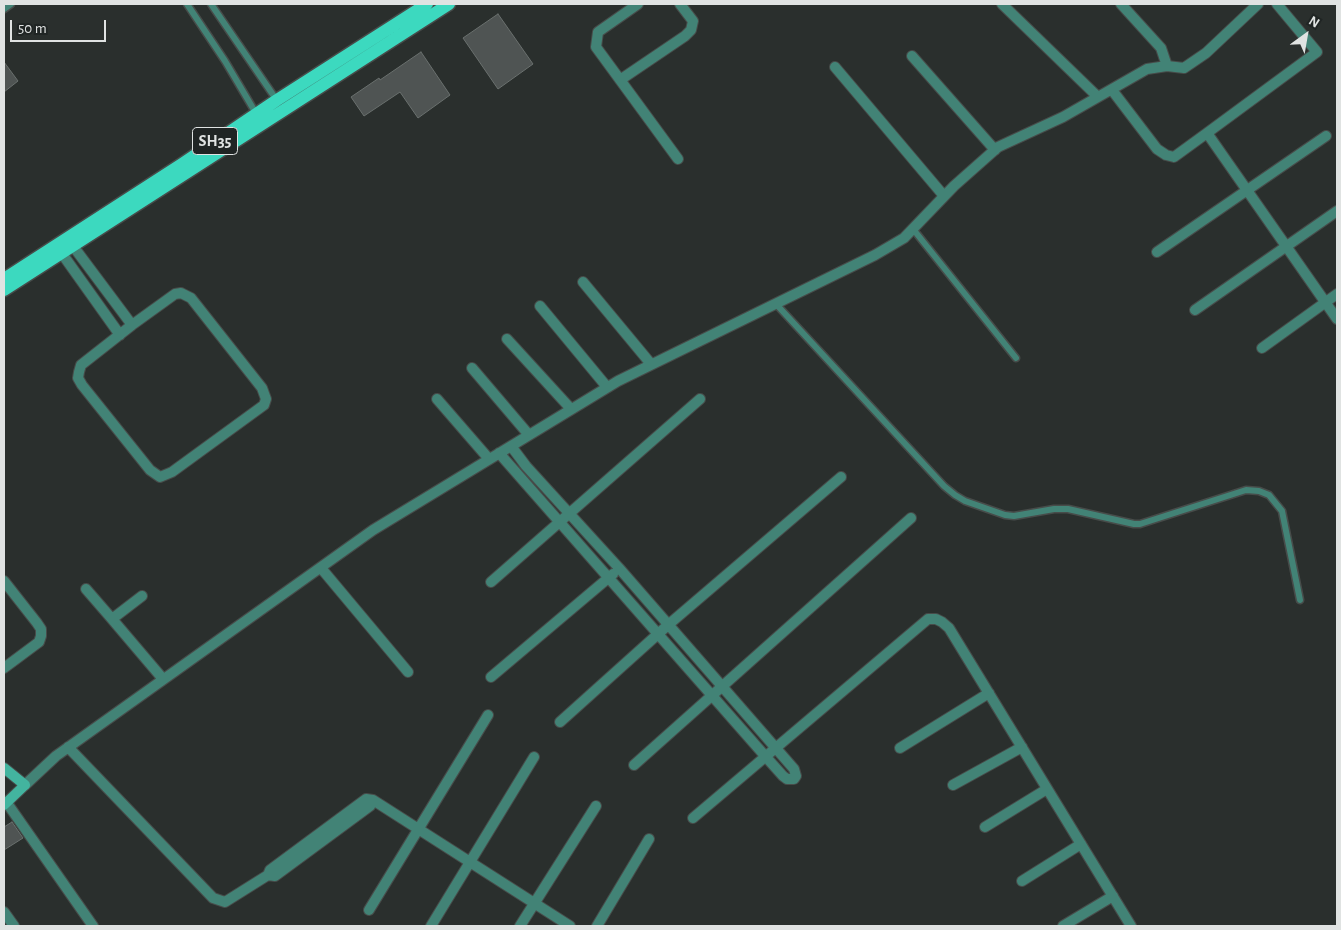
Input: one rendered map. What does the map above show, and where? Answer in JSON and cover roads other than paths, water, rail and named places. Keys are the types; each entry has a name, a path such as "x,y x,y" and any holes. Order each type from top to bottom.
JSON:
{"main road":[{"name":"SH35","path":"4,279 58,250 280,106 427,4"},
{"path":"280,106 449,4"},
{"path":"4,290 58,250 73,246 259,119"}],"street":[{"path":"636,4 598,32 596,47 678,159"},
{"path":"620,80 691,30 693,21 680,4"},
{"path":"1002,4 1098,97"},
{"path":"1121,4 1160,48 1167,66"},
{"path":"93,926 5,804 56,756 373,530 607,387 875,255 904,238 944,196 998,146 1063,116 1112,90 1147,68 1167,66 1184,68 1206,54 1258,4"},
{"path":"1112,90 1156,149 1174,157 1317,52 1277,4"},
{"path":"912,56 995,150"},
{"path":"835,67 944,196"},
{"path":"1207,132 1337,318"},
{"path":"1157,252 1326,136"},
{"path":"1195,310 1337,211"},
{"path":"73,246 132,325"},
{"path":"58,250 120,335"},
{"path":"582,282 651,364"},
{"path":"93,297 105,288"},
{"path":"176,294 185,294 191,298 266,394 264,405 172,472 160,477 131,447 78,378 81,365 132,325 176,294"},
{"path":"1262,348 1337,294"},
{"path":"540,306 607,387"},
{"path":"507,339 571,409"},
{"path":"472,368 529,435"},
{"path":"437,399 489,459"},
{"path":"491,582 561,523 700,399"},
{"path":"499,453 766,758 787,779 794,779 796,776 794,769 620,568 526,466 511,446"},
{"path":"560,722 668,625 841,477"},
{"path":"634,765 911,518"},
{"path":"321,568 408,672"},
{"path":"491,677 620,568"},
{"path":"4,581 37,623 41,629 42,636 39,642 4,668"},
{"path":"86,589 164,680"},
{"path":"112,620 142,596"},
{"path":"693,818 766,758 928,618 942,622 949,628 1131,926"},
{"path":"900,748 989,693"},
{"path":"369,910 488,715"},
{"path":"68,747 213,898 225,902 268,875 270,870 366,799 373,800 570,926"},
{"path":"953,785 1022,747"},
{"path":"431,926 534,757"},
{"path":"4,768 25,785"},
{"path":"985,827 1047,789"},
{"path":"520,926 596,806"},
{"path":"597,926 649,839"},
{"path":"1022,881 1081,844"},
{"path":"1063,926 1113,896"},
{"path":"4,912 14,926"}],"lane":[{"path":"4,9 11,4"},
{"path":"187,4 259,119"},
{"path":"211,4 280,106"},
{"path":"913,229 1016,358"},
{"path":"776,304 944,486 960,498 1005,515 1014,516 1054,509 1068,509 1140,524 1246,490 1259,491 1269,495 1282,511 1300,600"}]}
